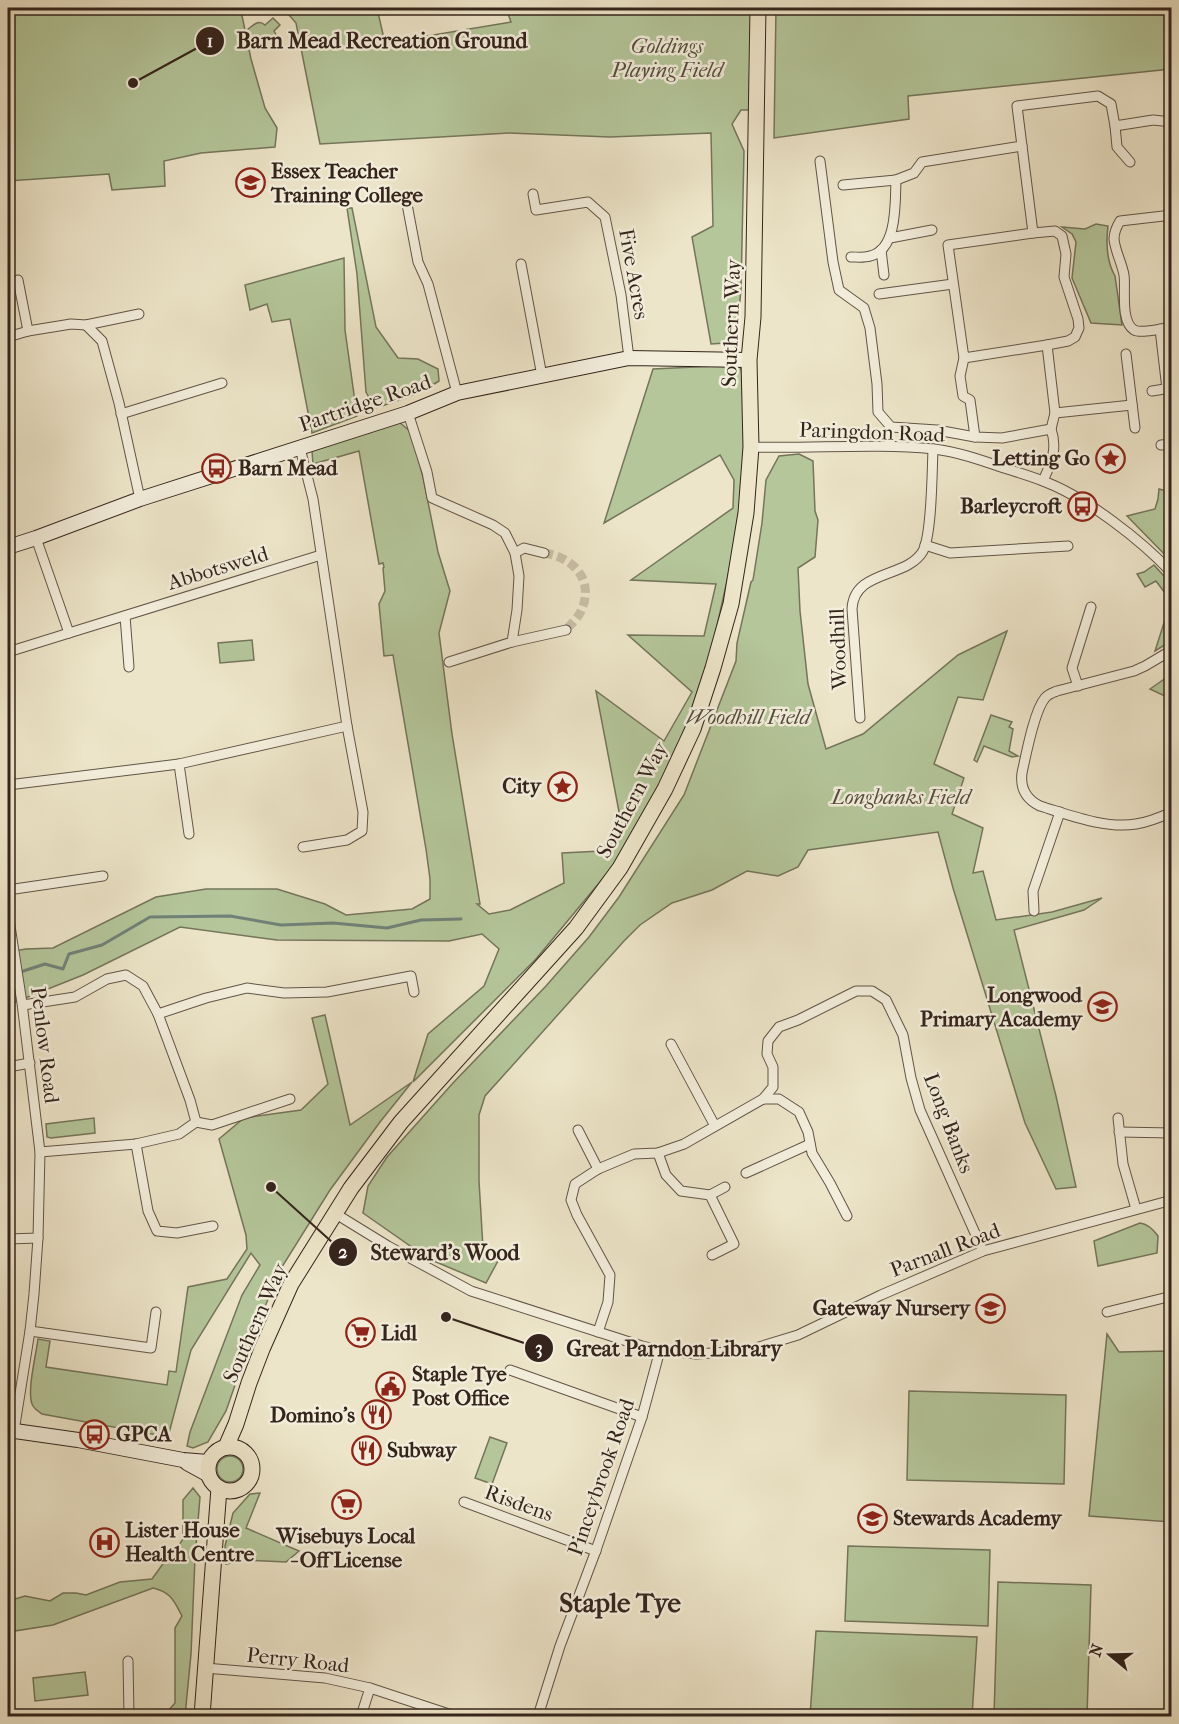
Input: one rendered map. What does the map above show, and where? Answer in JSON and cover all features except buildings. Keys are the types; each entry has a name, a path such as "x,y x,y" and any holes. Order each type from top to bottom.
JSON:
{"main road":[{"name":"Southern Way","path":"233,1448 236,1424 249,1383 291,1284 351,1188 401,1122 576,928 620,868 665,789 693,729 731,604 746,513 751,447 749,360 753,317 758,8"},
{"path":"218,1511 233,1494 243,1487 250,1479 252,1466 246,1453 233,1448 215,1452 208,1469 211,1480 219,1488 231,1491 243,1487"},
{"path":"202,1716 219,1488"}],"street":[{"path":"1033,233 1017,106 1098,96 1111,104 1117,147 1130,162"},
{"path":"1115,126 1153,120 1172,122"},
{"path":"843,185 896,180 914,173 922,162 1022,146"},
{"path":"820,161 833,262 839,290 864,308 870,328 878,412 891,427 937,430 975,437 1002,438 1051,429"},
{"path":"851,257 872,256 881,250 890,238 895,219 896,180"},
{"name":"Five Acres","path":"533,194 536,210 588,202 605,217 621,295 629,358"},
{"path":"406,199 418,262 428,284 457,393"},
{"path":"1172,215 1120,221 1114,237 1124,275 1127,319 1130,326 1139,332 1172,327"},
{"path":"890,238 932,230"},
{"path":"964,358 1047,345 1068,341 1075,337 1079,328 1078,319 1064,277 1066,254 1062,236 1055,231 948,245 964,358 960,376 963,396 970,400 975,437"},
{"path":"881,250 884,276"},
{"path":"521,264 542,376"},
{"path":"18,280 28,331"},
{"path":"879,294 953,284"},
{"path":"8,337 28,331 71,324 86,325 139,314"},
{"path":"86,325 102,341 140,499"},
{"path":"1152,391 1169,389 1160,329"},
{"path":"1043,481 1054,456 1055,440 1051,429 1055,413 1047,345"},
{"path":"1126,354 1135,428"},
{"name":"Partridge Road","path":"8,547 140,499 408,413 457,393 629,358 749,360"},
{"path":"121,414 222,383"},
{"path":"1055,413 1132,405"},
{"path":"408,413 427,472 432,498 493,525 505,533 515,553 519,576 512,642"},
{"path":"1161,445 1172,444"},
{"name":"Paringdon Road","path":"751,447 899,447 933,449 971,457 1043,481 1079,499 1146,547 1172,573"},
{"path":"300,448 313,499 347,726 363,812 362,831 347,840 303,847"},
{"path":"933,449 926,545 950,553 1068,546"},
{"path":"8,652 69,633 36,538"},
{"name":"Woodhill","path":"860,718 852,609 856,592 866,583 914,560 926,545"},
{"path":"515,553 524,548 544,553"},
{"name":"Abbotsweld","path":"69,633 321,555"},
{"path":"1077,686 1072,668 1092,607"},
{"path":"125,616 129,667"},
{"path":"449,662 512,642 566,630"},
{"path":"1172,650 1134,671 1052,693 1042,702 1038,712 1022,773 1023,788 1029,799 1040,806 1060,812 1119,825 1150,821 1172,812"},
{"path":"8,785 179,764 347,726"},
{"path":"179,764 189,834"},
{"path":"1034,910 1033,891 1060,812"},
{"path":"8,890 103,876"},
{"name":"Penlow Road","path":"8,913 23,1005 40,1152 38,1238 30,1331 11,1431"},
{"path":"23,1005 75,996 106,979 126,975 143,986 158,1014 196,1122"},
{"path":"158,1014 206,998 247,988 284,993 327,992 411,976 414,992"},
{"name":"Long Banks","path":"763,1099 773,1087 773,1067 767,1054 768,1041 779,1027 856,991 872,991 886,1000 903,1035 920,1110 983,1251"},
{"path":"671,1044 715,1126"},
{"path":"8,1067 30,1063"},
{"path":"40,1152 136,1144 180,1134 196,1122 212,1125 290,1099"},
{"path":"598,1332 608,1302 610,1275 571,1200 575,1184 598,1169 634,1154 658,1153 684,1144 763,1099 779,1099 799,1112 808,1132 812,1153 847,1216"},
{"path":"1118,1118 1123,1164 1136,1209"},
{"path":"578,1130 598,1169"},
{"path":"1119,1132 1172,1133"},
{"path":"136,1144 148,1211 157,1231 177,1233 213,1226"},
{"path":"746,1173 810,1144"},
{"path":"658,1153 666,1176 681,1191 710,1195 725,1187"},
{"path":"710,1195 734,1244 712,1255"},
{"name":"Parnall Road","path":"336,1214 388,1246 471,1291 660,1350 696,1354 746,1351 798,1335 881,1295 983,1251 1172,1200"},
{"path":"8,1239 38,1238"},
{"path":"1107,1312 1172,1296"},
{"path":"30,1331 151,1348 156,1312"},
{"name":"Pinceybrook Road","path":"538,1716 560,1646 642,1418 660,1350"},
{"path":"510,1370 642,1418"},
{"path":"11,1431 78,1440 183,1460 208,1469"},
{"name":"Risdens","path":"464,1502 596,1551"},
{"path":"128,1661 129,1716"},
{"name":"Perry Road","path":"205,1668 325,1678 370,1688 455,1716"},
{"path":"361,1716 370,1688"}],"green space":[{"path":"8,8 246,8 241,11 251,59 265,108 277,128 275,147 201,153 164,161 165,186 112,190 109,174 8,181"},
{"name":"Goldings Playing Field","path":"283,8 377,8 385,43 511,22 506,8 751,8 749,110 741,110 732,124 744,151 741,289 738,322 726,343 711,344 692,237 713,226 711,133 610,137 509,133 320,144 296,23"},
{"path":"776,8 1171,8 1171,69 908,96 909,119 774,138"},
{"path":"273,18 280,25 274,31 278,38 251,44 248,29 258,23 265,25"},
{"path":"347,208 352,208 376,327 398,358 418,359 438,369 439,381 408,397 375,408 366,392 357,274"},
{"path":"1096,224 1108,226 1108,252 1115,276 1122,325 1091,323 1072,278 1076,242 1072,234 1062,227 1085,229"},
{"path":"344,258 345,330 357,416 312,433 290,319 272,322 267,304 250,310 245,285"},
{"path":"737,364 741,369 751,432 731,563 706,675 663,783 614,865 536,959 413,1082 428,1034 484,986 499,949 482,934 449,941 277,940 180,927 83,975 8,1005 8,952 53,948 156,897 206,889 277,889 325,904 346,915 412,909 430,899 426,849 393,655 384,656 379,604 385,591 384,567 383,563 379,564 359,451 313,464 312,451 351,436 399,422 411,432 423,477 438,552 450,591 439,633 452,734 480,904 477,904 489,914 510,910 564,883 562,853 602,851 620,817 596,691 664,741 692,692 628,635 704,636 716,584 631,580 733,508 734,480 720,455 604,523 653,369"},
{"path":"799,454 813,461 815,511 818,520 815,557 798,568 800,611 808,684 826,749 863,734 958,655 1007,631 983,700 958,697 934,764 964,778 952,814 983,828 973,873 983,871 996,920 1052,912 1102,898 1084,910 1014,930 1056,1096 1076,1187 1056,1189 1025,1123 938,832 808,850 798,867 778,876 747,871 712,890 672,903 640,925 485,1096 479,1115 479,1181 483,1248 498,1261 486,1283 429,1259 363,1213 368,1186 387,1157 589,937 619,897 684,795 736,661 737,643 753,580 766,480 779,456"},
{"path":"1159,489 1171,492 1171,561 1127,516 1155,509"},
{"path":"1154,565 1172,585 1171,641 1155,651 1171,601 1156,581 1145,587 1137,574"},
{"path":"252,640 254,660 220,663 218,643"},
{"path":"1171,672 1169,698 1150,689 1170,675"},
{"path":"991,715 1012,722 1009,727 1013,729 1009,751 1018,756 1012,757 984,746 977,762 974,760"},
{"path":"325,1015 350,1125 412,1082 330,1190 280,1270 248,1348 226,1411 208,1442 193,1448 187,1446 190,1432 242,1295 260,1265 251,1253 191,1350 168,1437 42,1414 34,1407 31,1398 31,1382 38,1339 50,1341 46,1367 167,1385 169,1371 176,1372 188,1287 227,1279 247,1249 246,1235 219,1139 244,1118 301,1110 328,1084 312,1018"},
{"path":"94,1118 95,1133 47,1137 46,1124"},
{"path":"1140,1223 1150,1227 1158,1236 1157,1253 1098,1266 1094,1241"},
{"path":"1107,1334 1119,1352 1171,1351 1171,1522 1089,1516"},
{"path":"909,1391 1066,1395 1064,1484 907,1480"},
{"path":"490,1437 507,1443 492,1484 475,1478"},
{"path":"230,1456 239,1460 243,1469 239,1478 230,1482 221,1478 217,1469 221,1460"},
{"path":"193,1488 200,1497 185,1716 171,1716 167,1712 175,1703 175,1628 182,1616 174,1602 164,1592 153,1588 53,1625 8,1632 8,1601 25,1596 50,1601 63,1593 86,1595 120,1582 152,1579 183,1539 183,1500"},
{"path":"260,1493 246,1528 299,1551 286,1562 245,1560 226,1564 225,1546 233,1513 250,1494"},
{"path":"848,1546 990,1550 988,1626 845,1621"},
{"path":"998,1582 1091,1585 1087,1716 994,1716"},
{"path":"816,1631 977,1637 972,1716 810,1716"},
{"path":"85,1672 88,1695 35,1701 33,1678"}],"waterway":[{"path":"8,976 45,964 63,969 69,954 102,945 150,917 230,916 281,925 333,923 387,928 421,920 461,919"}],"tunnel":[{"path":"544,553 555,555 573,565 583,581 585,600 576,619 566,630"}],"place":[{"name":"Barn Mead Recreation Ground","path":"133,83"},
{"name":"Essex Teacher Training College","path":"250,183"},
{"name":"Letting Go","path":"1111,458"},
{"name":"Barn Mead","path":"217,468"},
{"name":"Barleycroft","path":"1083,506"},
{"name":"City","path":"562,786"},
{"name":"Longwood Primary Academy","path":"1103,1007"},
{"name":"Steward's Wood","path":"271,1187"},
{"name":"Gateway Nursery","path":"991,1308"},
{"name":"Great Parndon Library","path":"446,1317"},
{"name":"Lidl","path":"360,1333"},
{"name":"Staple Tye Post Office","path":"391,1386"},
{"name":"Domino's","path":"376,1415"},
{"name":"GPCA","path":"95,1434"},
{"name":"Subway","path":"366,1450"},
{"name":"Wisebuys Local - Off License","path":"346,1505"},
{"name":"Stewards Academy","path":"872,1518"},
{"name":"Lister House Health Centre","path":"104,1542"}],"district":[{"name":"Staple Tye","path":"620,1603"}],"park label":[{"name":"Woodhill Field","path":"748,717"},
{"name":"Longbanks Field","path":"901,797"}]}
